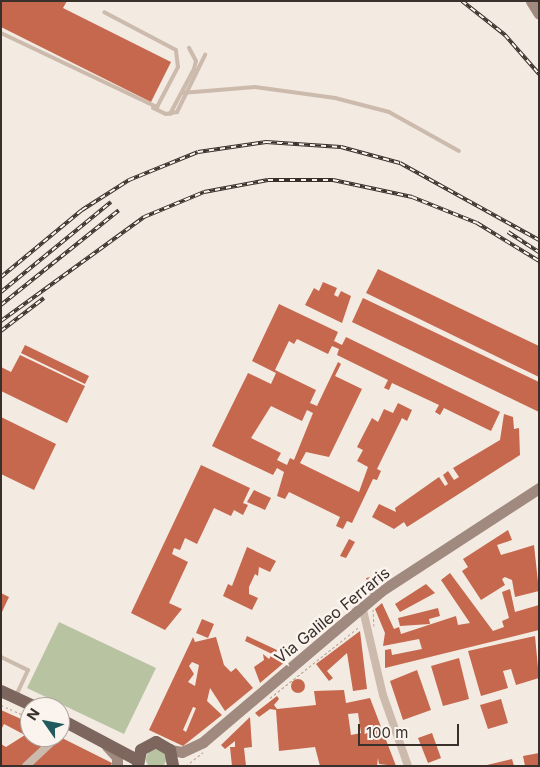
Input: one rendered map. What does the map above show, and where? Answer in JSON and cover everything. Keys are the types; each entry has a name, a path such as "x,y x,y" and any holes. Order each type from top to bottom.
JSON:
{"main road":[{"path":"531,1 539,14"},
{"name":"Via Galileo Ferraris","path":"174,766 382,592 539,488"},
{"path":"1,691 20,700"},
{"path":"70,727 109,743 135,764 145,746"},
{"path":"89,734 115,753 117,766"},
{"name":"Via Galileo Ferraris","path":"170,750 182,752 203,742"},
{"path":"109,743 145,746 158,743 170,750 174,766"}],"street":[{"path":"362,610 383,695 408,766"},
{"path":"26,766 46,747"}],"lane":[{"path":"104,12 176,50 178,67 160,104 152,108"},
{"path":"1,33 152,108 170,114 181,108 189,94 205,55"},
{"path":"170,114 182,93 196,61 188,48"},
{"path":"182,93 189,94 255,87 341,99 388,112 459,151"},
{"path":"1,658 28,670 15,698"}],"path":[{"path":"375,606 375,626"},
{"path":"268,699 358,627 365,628"},
{"path":"1,705 20,714"},
{"path":"186,766 200,755"}],"green space":[{"path":"59,622 156,668 124,734 70,708 70,697 46,697 27,688"},
{"path":"156,749 163,752 166,759 163,766 156,769 149,766 146,759 149,752"}],"building":[{"path":"1,1 67,1 63,8 171,62 151,102 1,27"},
{"path":"378,269 539,346 539,377 366,293"},
{"path":"323,282 337,288 334,295 338,297 341,291 351,296 342,323 305,305 314,288 319,291"},
{"path":"363,298 539,382 539,412 352,322"},
{"path":"279,304 338,332 334,341 342,345 346,337 500,412 491,431 444,408 440,415 435,412 439,405 392,383 389,390 384,388 388,380 337,355 339,349 332,346 328,354 297,339 294,344 289,341 275,370 316,390 310,403 317,406 338,362 341,364 335,376 362,389 329,457 306,452 300,463 359,492 368,467 357,461 363,450 357,447 372,418 378,422 384,409 393,413 398,403 412,410 407,421 402,418 377,469 381,471 377,480 373,479 352,523 347,521 343,529 336,526 340,517 289,492 285,499 277,496 284,472 277,468 273,475 212,446 248,373 271,384 276,373 252,361","holes":["271,406 302,421 307,410 313,413 294,460 290,458 287,465 277,460 281,453 251,438"]},
{"path":"25,345 89,376 85,384 21,353"},
{"path":"20,355 85,386 67,423 1,391 1,367 11,372"},
{"path":"504,414 513,417 514,429 519,428 520,455 407,527 404,522 394,529 372,517 379,504 396,512 395,508 439,477 445,486 448,484 443,475 448,471 454,480 459,477 453,468 500,440"},
{"path":"1,417 56,444 34,490 1,474"},
{"path":"201,465 250,488 243,503 248,505 243,515 234,510 231,516 214,508 197,544 185,538 180,550 174,548 172,554 188,562 169,603 182,609 165,630 131,613"},
{"path":"254,490 271,498 265,510 247,502"},
{"path":"508,530 512,540 497,545 501,555 534,545 539,591 515,597 512,580 505,577 502,579 505,585 481,600 462,571 468,567 463,559"},
{"path":"349,539 355,542 346,558 340,556"},
{"path":"247,547 276,561 270,572 259,567 258,576 255,574 249,587 249,594 258,598 252,610 223,596 228,584 232,586"},
{"path":"388,573 389,575 370,588 366,578"},
{"path":"450,573 493,631 504,627 502,621 509,618 502,592 510,589 515,612 539,605 539,630 385,668 385,650 391,649 392,655 422,649 419,639 383,646 385,633 375,609 382,603 394,629 399,627 401,634 456,616 458,625 470,623 441,580"},
{"path":"426,584 435,593 400,612 395,604"},
{"path":"1,593 9,597 1,614"},
{"path":"438,608 440,616 429,619 430,624 400,626 398,618"},
{"path":"202,619 214,624 208,638 196,633"},
{"path":"360,631 367,689 353,691 347,653 327,671 333,678 329,681 316,664"},
{"path":"247,636 277,650 275,655 286,661 260,683 254,667 264,660 263,654 269,659 272,654 245,641"},
{"path":"535,636 539,678 516,685 511,669 503,671 508,688 481,696 468,651"},
{"path":"193,637 195,642 216,637 224,665 231,672 236,668 253,688 225,711 210,688 207,701 222,715 183,746 149,730","holes":["192,662 199,665 195,686 188,682 194,674 189,666","193,707 196,708 186,732 183,730"]},
{"path":"459,658 469,699 443,706 431,666"},
{"path":"417,670 431,710 403,720 390,681"},
{"path":"295,679 301,679 305,686 301,693 295,693 291,689 291,683"},
{"path":"344,690 346,703 370,698 396,766 379,764 378,758 377,766 320,766 315,747 279,751 276,710 270,709 259,717 255,713 277,696 279,699 274,705 277,709 316,705 314,691","holes":["358,713 361,733 351,735 348,714"]},
{"path":"501,699 508,723 488,729 480,705"},
{"path":"1,710 20,719 20,732 4,724 1,730"},
{"path":"250,717 252,747 244,748 246,766 232,766 230,747 235,747 235,741 225,749 221,745"},
{"path":"432,733 441,758 428,763 418,738"},
{"path":"20,738 20,747 42,747 22,766 1,766 1,744 6,747"},
{"path":"70,742 112,763 111,766 30,766 50,747 70,747"},
{"path":"539,753 539,766 525,766 523,756"},
{"path":"512,759 514,766 487,766 487,765"}],"railway":[{"path":"462,1 505,35 539,74"},
{"path":"1,277 82,210 129,180 198,152 266,142 341,147 400,163 539,240"},
{"path":"1,321 144,217 204,192 268,180 333,180 412,197 477,223 539,261"},
{"path":"1,292 111,202"},
{"path":"1,305 119,210"},
{"path":"508,232 539,252"},
{"path":"1,331 44,298"}]}
